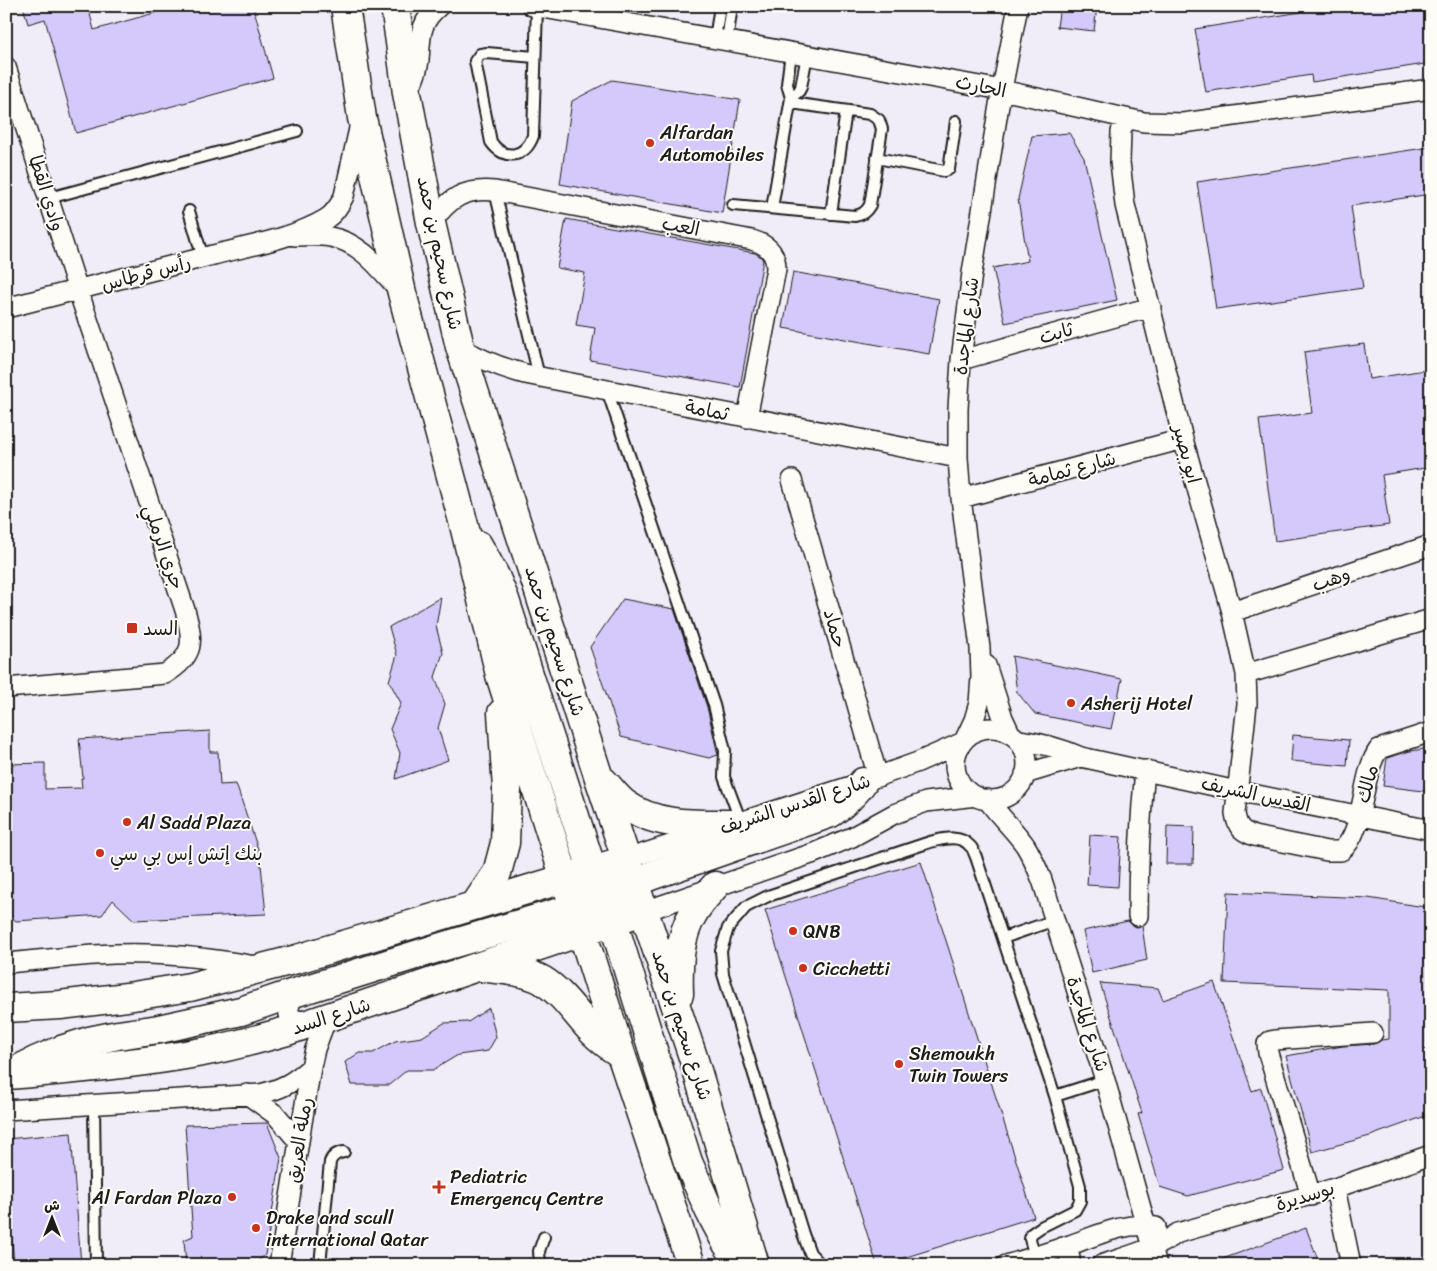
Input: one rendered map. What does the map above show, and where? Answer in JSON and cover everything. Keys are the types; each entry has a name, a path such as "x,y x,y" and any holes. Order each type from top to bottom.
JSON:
{"main road":[{"name":"شارع سحيم بن حمد","path":"345,6 362,118 402,293 464,526 500,674 565,878 603,896 645,911 696,1067 755,1265"},
{"name":"شارع سحيم بن حمد","path":"395,6 407,93 431,224 460,347 600,778 603,896 621,1054 691,1265"},
{"path":"464,526 478,546 502,592 603,896 688,1162 710,1212 741,1265"},
{"path":"475,904 497,873 506,843 507,789 500,674"},
{"path":"600,778 623,803 651,818 668,822 738,823"},
{"path":"8,1074 61,1050 89,1041 159,1029 241,1011 603,896 831,813 844,804 871,779"},
{"path":"6,1008 60,1005 190,987 297,959 565,878"},
{"path":"679,1015 681,946 685,930 692,914 715,886"},
{"name":"شارع السد","path":"8,1074 63,1070 202,1052 287,1031 478,967 603,896"},
{"path":"478,967 514,972 542,980 562,997 597,1035 621,1054"}],"street":[{"path":"407,93 413,83 419,60 422,30 430,14 439,6"},
{"name":"شارع الماجدة","path":"964,740 974,720 981,688 980,648 961,498 958,458 961,360 970,282 1018,6"},
{"name":"الحارث","path":"534,7 1002,90 1144,122 1183,123 1431,89"},
{"name":"وادي القطا","path":"6,67 78,290"},
{"name":"رأس قرطاس","path":"6,308 286,236 326,218 334,212 344,196 362,118"},
{"name":"ابو بصير","path":"1125,118 1121,132 1120,162 1125,205 1183,439 1232,612 1246,674 1247,704 1237,790 1236,819 1239,827 1254,836 1327,851 1341,851 1350,841 1359,816"},
{"name":"العب","path":"431,224 448,203 458,196 476,190 495,191 752,240 764,245 774,255 776,261 775,275 747,418"},
{"name":"رأس قرطاس","path":"286,236 320,236 344,241 355,246 402,293"},
{"name":"جري الرملي","path":"6,688 165,674 178,666 186,656 191,642 185,610 78,290"},
{"name":"ثابت","path":"961,360 1151,307"},
{"name":"ثمامة","path":"460,347 479,358 518,373 958,458"},
{"name":"شارع ثمامة","path":"961,498 1183,439"},
{"name":"حماد","path":"792,480 871,779"},
{"name":"وهب","path":"1232,612 1431,545"},
{"path":"1246,674 1431,619"},
{"name":"شارع الماجدة","path":"980,648 1003,718 1014,737"},
{"path":"645,911 814,853 852,837 894,814 926,802 1001,798 1014,792 1023,781 1025,774 1027,760 1023,746 1014,737 995,728 980,730 964,740 956,758 956,773 964,786 981,798"},
{"name":"مالك","path":"1359,816 1372,762 1379,749 1431,732"},
{"name":"القدس الشريف","path":"1014,737 1062,749 1081,757 1431,830"},
{"name":"شارع القدس الشريف","path":"603,896 661,850 918,762 964,740"},
{"name":"القدس الشريف","path":"1025,774 1081,757"},
{"path":"1138,916 1140,818 1144,770"},
{"name":"شارع الماجدة","path":"981,798 1016,832 1033,858 1042,880 1105,1080 1154,1256"},
{"path":"6,963 146,954 192,956 264,967"},
{"path":"294,993 288,1009 288,1014 291,1018 297,1020 319,1019"},
{"name":"رملة العريق","path":"279,1265 319,1019"},
{"path":"1311,1196 1268,1053 1267,1044 1274,1040 1374,1034"},
{"path":"6,1110 260,1094 285,1087 311,1067"},
{"path":"247,1094 276,1115 299,1142"},
{"name":"بوسديرة","path":"1101,1265 1154,1256 1164,1243 1178,1233 1311,1196 1431,1155"},
{"path":"1335,1188 1351,1265"},
{"name":"بوسديرة","path":"1006,1265 1035,1257 1117,1228 1134,1225 1178,1233"},
{"path":"1063,1247 1071,1259 1070,1265"}],"lane":[{"path":"720,6 721,40"},
{"path":"721,40 732,6"},
{"path":"534,7 535,57 533,136 531,143 521,152 507,154 495,148 488,136 475,61 480,54 488,52 535,57"},
{"path":"772,208 791,100 786,84 799,54"},
{"path":"791,100 801,87 799,54"},
{"path":"733,205 855,216 862,215 867,211 871,199 882,129 879,120 870,114 791,100"},
{"path":"831,214 846,110"},
{"path":"877,158 944,171 949,169 956,122"},
{"path":"48,198 297,131"},
{"path":"495,191 539,377"},
{"path":"189,211 203,258"},
{"path":"607,390 714,705 725,751 724,777 738,823"},
{"path":"821,1265 810,1252 803,1234 723,974 721,951 728,928 746,907 768,896 947,838 959,839 970,845 976,857 1055,1096 1079,1180 1080,1201 1075,1210 1035,1230 1031,1234 1030,1238 1035,1257"},
{"path":"1003,938 1054,920"},
{"path":"1055,1096 1105,1080"},
{"path":"94,1104 96,1265"},
{"path":"320,1265 330,1162 331,1158 335,1155 344,1152"},
{"path":"540,1265 539,1251 544,1237"}],"building":[{"path":"23,6 88,6 94,30 179,6 253,6 273,78 76,133 45,19 28,24"},
{"path":"1060,6 1097,6 1094,31 1057,27"},
{"path":"1300,6 1420,6 1431,9 1431,63 1312,82 1311,75 1206,92 1195,29 1301,12"},
{"name":"Alfardan Automobiles","path":"612,80 740,100 722,213 560,184 572,101"},
{"path":"1069,133 1084,158 1117,300 1005,323 993,268 1028,261 1018,199 1032,136"},
{"path":"1431,147 1431,194 1351,206 1363,288 1216,309 1197,182"},
{"path":"566,219 755,253 761,257 763,260 740,387 590,360 595,328 576,325 585,273 557,268"},
{"path":"793,272 939,299 929,354 783,328"},
{"path":"1364,344 1369,379 1431,369 1431,467 1382,475 1389,525 1275,541 1259,420 1312,413 1304,352"},
{"path":"441,597 436,626 443,653 435,677 445,704 438,728 448,760 396,779 400,753 390,729 401,703 389,681 397,655 389,627"},
{"path":"623,599 674,609 707,707 718,755 709,758 621,737 590,647"},
{"name":"Asherij Hotel","path":"1012,656 1122,679 1111,729 1035,714 1017,692"},
{"name":"Al Sadd Plaza","path":"210,731 210,752 218,752 220,785 236,784 260,855 266,914 134,920 113,900 102,915 16,921 6,913 6,764 45,763 45,789 82,788 81,778 83,778 79,739"},
{"path":"1293,735 1349,740 1347,766 1291,761"},
{"path":"1431,748 1431,792 1383,786 1387,758 1410,751"},
{"path":"1167,826 1194,827 1193,864 1166,864"},
{"path":"1090,835 1121,837 1118,887 1087,885"},
{"name":"Shemoukh Twin Towers","path":"921,862 1034,1217 877,1265 765,910"},
{"path":"1228,892 1368,898 1431,908 1431,1114 1370,1136 1312,1152 1286,1056 1343,1046 1374,1044 1381,1040 1389,1039 1389,990 1224,983"},
{"path":"1128,921 1133,926 1142,926 1147,960 1092,973 1083,931"},
{"path":"1214,982 1252,1091 1261,1088 1284,1170 1188,1196 1160,1187 1138,1114 1142,1113 1100,983 1158,988 1163,1000"},
{"path":"489,1008 496,1037 488,1051 458,1055 433,1070 407,1070 389,1085 352,1085 345,1062 359,1053 373,1053 395,1041 422,1037 444,1023 468,1022"},
{"name":"Al Fardan Plaza","path":"267,1123 281,1158 265,1255 254,1265 186,1265 184,1240 193,1236 185,1125"},
{"path":"71,1133 81,1265 14,1265 6,1168 6,1139"},
{"path":"1306,1228 1320,1265 1212,1265 1212,1263"}],"place":[{"name":"Alfardan Automobiles","path":"650,143"},
{"name":"السد","path":"132,628"},
{"name":"Asherij Hotel","path":"1071,703"},
{"name":"Al Sadd Plaza","path":"127,822"},
{"name":"بنك إتش إس بي سي","path":"100,853"},
{"name":"QNB","path":"793,931"},
{"name":"Cicchetti","path":"803,968"},
{"name":"Shemoukh Twin Towers","path":"899,1064"},
{"name":"Pediatric Emergency Centre","path":"439,1187"},
{"name":"Al Fardan Plaza","path":"232,1197"},
{"name":"Drake and scull international Qatar","path":"256,1228"}]}
